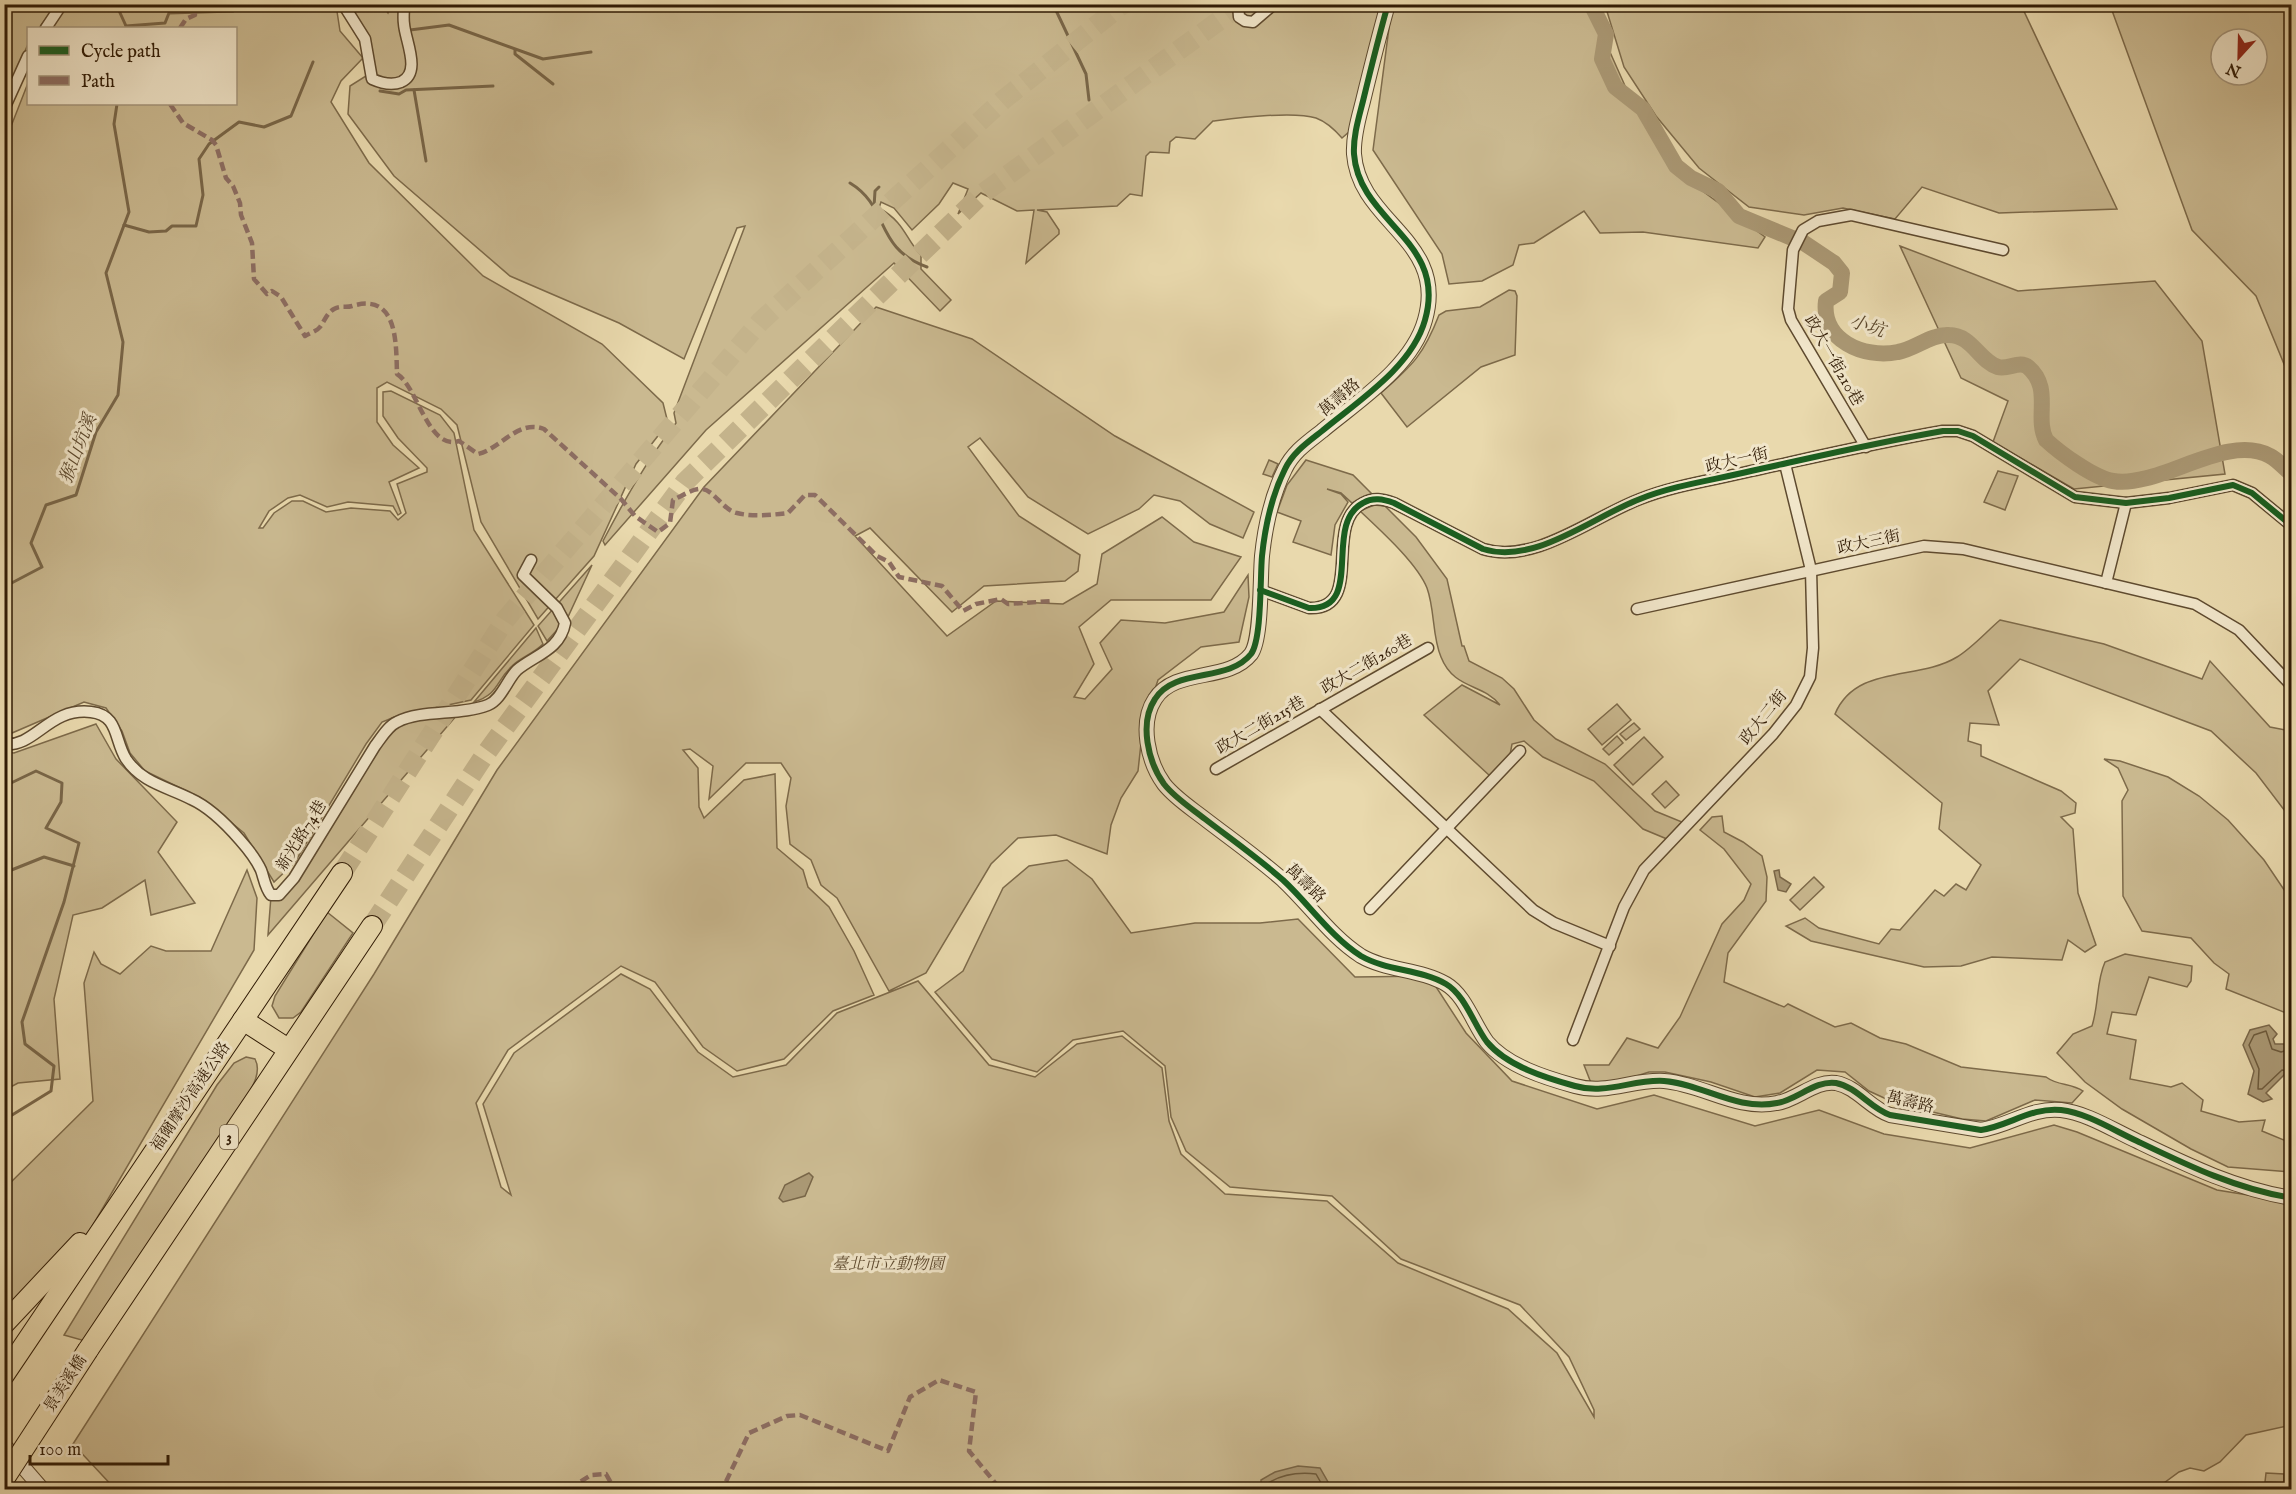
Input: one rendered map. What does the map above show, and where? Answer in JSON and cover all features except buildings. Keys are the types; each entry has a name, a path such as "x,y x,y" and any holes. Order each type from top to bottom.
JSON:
{"highway":[{"name":"福爾摩沙高速公路","path":"4,1375 342,873"},
{"name":"3","path":"288,1049 372,926"},
{"path":"243,1020 288,1049"},
{"name":"景美溪橋","path":"4,1479 288,1049"},
{"path":"4,1324 117,1204"}],"street":[{"path":"47,27 62,4"},
{"path":"343,4 365,39 372,79 396,84 404,81 411,70 404,25 404,4"},
{"path":"1238,4 1239,17 1253,22 1274,4"},
{"name":"萬壽路","path":"1388,4 1356,131 1354,154 1359,174 1373,201 1425,265 1429,289 1426,317 1415,342 1394,369 1302,447 1289,461 1278,486 1265,536 1256,643 1250,654 1228,668 1176,683 1156,697 1150,712 1147,732 1150,754 1157,773 1177,797 1292,889 1352,950 1374,962 1448,985 1455,991 1485,1040 1506,1058 1577,1087 1609,1090 1652,1081 1670,1081 1732,1101 1757,1105 1781,1103 1821,1084 1831,1082 1846,1087 1879,1111 1890,1115 1981,1130 1993,1128 2025,1114 2059,1110 2086,1117 2218,1178 2245,1188 2292,1198"},
{"path":"4,109 27,58"},
{"name":"政大一街210巷","path":"1866,447 1791,320 1788,309 1793,250 1799,234 1818,220 1851,215 2003,250"},
{"name":"政大一街","path":"1260,590 1310,608 1329,603 1341,585 1346,523 1355,508 1368,501 1379,499 1394,503 1483,549 1497,552 1519,552 1535,549 1600,516 1659,492 1933,433 1958,431 1989,445 2075,497 2126,503 2169,498 2233,485 2252,493 2292,526"},
{"name":"政大二街","path":"1573,1040 1624,907 1644,870 1773,734 1803,692 1810,677 1813,648 1811,570 1785,464"},
{"path":"2106,584 2126,503"},
{"name":"政大三街","path":"1637,609 1924,546 1947,547 2195,604 2219,615 2256,646 2292,686"},
{"name":"新光路74巷","path":"4,744 22,741 64,714 81,711 103,714 114,726 122,751 131,765 157,785 206,807 239,839 260,868 267,890 271,895 279,895 294,878 375,746 390,726 404,720 476,708 492,703 516,672 546,653 558,640 565,623 556,608 523,575 531,560"},
{"name":"政大二街260巷","path":"1320,709 1428,648"},
{"path":"1320,709 1544,918 1610,946"},
{"name":"政大二街215巷","path":"1216,769 1320,709"},
{"path":"1370,909 1520,751"},
{"path":"4,1445 43,1490"}],"green space":[{"path":"392,4 1383,5 1350,131 1342,138 1324,122 1306,116 1265,116 1213,121 1195,139 1176,137 1170,142 1169,153 1150,152 1146,156 1142,196 1130,194 1117,206 1037,210 1047,212 1059,230 1059,234 1026,263 1034,210 1017,211 981,193 958,214 968,189 953,183 939,204 912,230 894,208 881,202 879,208 895,219 921,255 921,269 951,300 940,311 894,263 706,430 605,545 603,541 628,495 655,451 676,423 674,413 745,226 737,228 684,359 619,323 510,276 394,176 348,114 350,86 374,71 347,5 383,5 388,13"},
{"path":"5,5 56,5 40,27 27,27 27,46 5,98"},
{"path":"60,5 336,5 340,31 363,58 341,81 331,102 369,163 483,276 602,344 663,403 668,423 636,464 594,556 538,619 481,522 457,425 441,409 387,382 377,388 377,422 393,445 419,468 389,482 401,513 398,515 393,506 348,502 327,507 300,495 288,498 269,511 259,528 263,528 274,513 292,501 303,501 326,512 351,508 390,511 398,520 406,513 397,484 427,472 427,468 398,438 383,416 383,392 391,391 440,415 454,433 474,530 534,625 471,700 397,716 382,722 366,744 295,862 274,882 244,833 201,798 145,771 130,753 122,731 106,708 84,702 5,736 5,136 27,86 27,105 237,105 237,27 51,27"},
{"path":"1392,5 1589,5 1634,106 1678,173 1765,237 1758,248 1643,232 1600,233 1584,211 1534,243 1519,245 1513,265 1482,281 1449,284 1442,254 1373,150"},
{"path":"1605,5 2021,5 2117,209 1999,213 1922,187 1895,219 1843,208 1804,215 1749,207 1699,168 1656,116 1624,67"},
{"path":"2110,5 2291,5 2291,381 2256,296 2192,230"},
{"path":"1900,246 2018,291 2155,281 2202,341 2225,474 2074,489 1993,442 2008,401 1961,378"},
{"path":"1509,290 1515,291 1517,296 1515,355 1481,367 1407,427 1381,393 1416,358 1428,340 1439,315 1446,311 1480,307"},
{"name":"臺北市立動物園","path":"876,307 972,339 1115,436 1254,512 1243,538 1210,524 1180,501 1154,495 1139,509 1088,534 1028,497 980,438 968,447 1019,516 1080,555 1078,571 1065,581 984,586 952,612 870,528 855,536 947,636 996,601 1063,604 1097,584 1102,554 1162,517 1194,542 1241,557 1211,600 1111,600 1079,627 1094,664 1074,697 1085,699 1112,669 1100,643 1121,620 1165,623 1224,612 1248,575 1249,597 1239,642 1201,647 1158,680 1143,725 1138,771 1121,798 1111,825 1107,854 1056,835 1018,838 991,864 926,973 889,991 837,898 821,885 811,860 790,844 786,806 791,778 781,763 746,763 709,799 713,766 690,749 683,750 698,768 699,807 704,818 744,780 775,774 777,848 803,870 808,887 829,907 854,951 874,995 833,1011 784,1059 737,1071 703,1047 655,982 621,966 508,1050 476,1103 501,1187 511,1195 483,1104 514,1053 621,974 650,989 698,1052 733,1077 786,1065 837,1013 918,981 989,1065 1035,1077 1077,1044 1122,1036 1162,1068 1169,1121 1181,1154 1225,1194 1327,1201 1398,1263 1508,1309 1557,1353 1594,1417 1594,1410 1569,1357 1520,1305 1401,1259 1332,1196 1230,1187 1186,1151 1171,1117 1165,1066 1123,1031 1073,1040 1037,1072 992,1059 935,992 963,971 1003,888 1029,866 1067,860 1092,879 1131,933 1195,923 1260,923 1298,919 1355,977 1429,976 1466,1033 1512,1081 1597,1109 1654,1095 1755,1126 1819,1110 1884,1134 1970,1148 2054,1125 2077,1132 2217,1190 2291,1202 2291,1425 2246,1435 2220,1462 2204,1471 2190,1468 2179,1472 2164,1483 2162,1489 116,1490 73,1444 374,974 497,770 704,487"},
{"path":"1269,460 1278,464 1272,477 1263,474"},
{"path":"1306,460 1353,475 1372,494 1352,503 1341,493 1327,489 1341,494 1348,502 1335,525 1331,555 1293,542 1301,521 1277,512 1287,485"},
{"path":"1998,471 2018,476 2005,510 1984,502"},
{"path":"1374,505 1385,506 1416,537 1447,579 1462,646 1464,646 1469,661 1502,678 1514,689 1534,720 1556,739 1605,764 1655,811 1682,822 1667,839 1643,829 1594,781 1543,757 1524,741 1512,744 1510,755 1490,776 1424,715 1462,685 1500,705 1485,693 1461,681 1447,668 1438,649 1430,596 1422,578 1397,547 1360,511"},
{"path":"592,565 567,619 547,641 538,626"},
{"path":"2000,620 2104,644 2202,679 2210,661 2270,727 2291,731 2291,819 2256,773 2211,731 2020,659 1988,691 1999,725 1970,723 1968,741 1981,745 1981,756 2061,791 2076,803 2075,813 2061,817 2073,829 2078,893 2096,945 2085,952 2068,940 2062,960 1992,957 1961,966 1924,967 1811,941 1786,926 1805,918 1819,928 1879,944 1891,929 1900,930 1935,890 1944,896 1956,884 1966,890 1981,865 1939,829 1942,803 1835,714 1845,698 1857,687 1873,680 1941,664 1957,657 1974,645"},
{"path":"536,628 543,644 512,666 493,691 474,702"},
{"path":"1617,704 1631,720 1602,745 1588,729"},
{"path":"463,708 268,935 271,896 298,872 387,727"},
{"path":"1634,723 1640,729 1626,740 1620,734"},
{"path":"96,724 116,759 177,822 158,852 195,903 151,915 145,880 102,908 73,915 54,999 60,1079 18,1083 5,1090 5,752 14,753"},
{"path":"1617,736 1623,743 1609,755 1603,749"},
{"path":"1644,737 1663,757 1633,785 1614,765"},
{"path":"2104,759 2120,761 2168,777 2199,796 2228,820 2264,860 2291,900 2291,1015 2226,989 2229,974 2214,963 2191,938 2142,931 2123,896 2122,801 2128,790 2118,768"},
{"path":"1666,781 1679,795 1665,808 1652,794"},
{"path":"1722,816 1724,832 1762,856 1767,877 1766,901 1728,953 1724,982 1784,1007 1788,1004 1835,1027 1851,1023 1880,1038 1906,1044 1961,1067 2046,1077 2083,1091 2072,1103 2035,1100 1986,1121 1962,1119 1895,1103 1869,1091 1845,1072 1817,1070 1780,1093 1755,1097 1711,1082 1665,1072 1649,1072 1627,1079 1591,1083 1584,1065 1609,1065 1627,1038 1658,1048 1680,1017 1722,924 1744,900 1751,884 1724,849 1700,830 1712,817"},
{"path":"247,870 257,898 254,950 90,1230 5,1329 5,1188 93,1101 84,983 94,952 101,964 120,974 151,946 166,951 211,951"},
{"path":"1814,877 1824,887 1800,910 1790,900"},
{"path":"327,912 353,933 301,1012 293,1018 279,1018 272,1006 275,996"},
{"path":"2125,954 2192,966 2191,981 2187,987 2149,977 2136,1015 2112,1012 2107,1034 2136,1040 2130,1079 2171,1087 2182,1083 2203,1100 2201,1111 2239,1122 2265,1120 2262,1131 2291,1143 2291,1172 2228,1167 2191,1149 2122,1109 2085,1082 2057,1053 2073,1034 2092,1026 2100,977 2105,962"},
{"path":"246,1057 255,1059 257,1071 254,1083 242,1105 85,1341 64,1335 217,1085 234,1063"},
{"path":"2266,1473 2284,1474 2284,1483 2265,1482"}],"water":[{"path":"1779,870 1780,877 1791,884 1786,892 1778,890 1774,871"},
{"path":"2269,1025 2277,1034 2273,1039 2275,1044 2291,1044 2291,1080 2285,1074 2266,1093 2272,1099 2263,1102 2248,1094 2254,1071 2243,1045 2250,1030"},
{"path":"809,1173 813,1177 805,1196 783,1202 779,1198 785,1185"},
{"path":"1298,1466 1320,1468 1332,1489 1261,1489 1261,1480 1275,1472"}],"waterway":[{"path":"116,4 126,26"},
{"path":"126,26 165,23 169,13 233,11 241,4"},
{"path":"1053,4 1086,74 1089,100"},
{"name":"小坑","path":"1591,4 1606,34 1602,59 1615,87 1643,109 1676,166 1691,178 1718,191 1739,216 1804,243 1834,263 1842,273 1840,292 1826,301 1826,315 1837,336 1847,344 1871,352 1898,352 1936,337 1949,335 1964,339 1991,364 1998,367 2025,365 2040,384 2042,422 2046,440 2078,464 2105,479 2131,481 2151,477 2213,455 2233,451 2253,451 2270,456 2292,474"},
{"path":"410,30 449,25 543,59 591,52"},
{"path":"515,50 515,54 553,84"},
{"path":"124,225 149,232 166,231 172,226 196,226 203,195 199,159 209,144 239,122 264,127 291,116 313,62"},
{"path":"380,91 399,94 406,90 493,86"},
{"path":"414,90 426,161"},
{"name":"猴山坑溪","path":"4,587 42,567 31,543 46,505 76,495 96,432 118,395 123,342 106,273 129,212 114,124 117,105"},
{"path":"850,183 863,193 898,249 910,259 927,267"},
{"path":"874,207 875,191 879,187"},
{"name":"猴山坑溪","path":"4,780 11,783 36,771 62,783 61,802 46,828 79,843 64,902 22,1022 25,1044 54,1066 51,1091 4,1120"},
{"path":"4,873 44,857 74,866"}],"tunnel":[{"path":"342,873 505,620 760,322 1003,100 1123,4"},
{"path":"372,926 484,756 685,482 982,194 1242,4"}],"marked path":[{"path":"181,27 186,19 195,15 194,7 189,4"},
{"path":"171,105 183,123 212,140 216,145 226,178 233,186 240,203 241,215 252,243 254,279 267,294 272,291 281,297 305,336 319,328 330,313 337,308 367,304 378,306 386,313 391,323 396,348 397,374 411,391 431,428 439,437 448,442 459,441 478,454 487,451 518,431 535,427 544,429 621,499 635,516 658,532 670,523 673,500 699,489 709,491 732,511 756,515 788,513 805,495 815,495 877,556 889,562 899,577 942,586 963,611 976,604 1001,599 1008,604 1053,601"},
{"path":"717,1490 723,1488 749,1433 787,1416 800,1415 888,1451 910,1397 939,1380 976,1392 969,1451 1001,1490"},
{"path":"572,1490 572,1487 591,1475 606,1474 615,1490"}],"cycle path":[{"path":"1388,4 1358,120 1354,154 1359,178 1370,198 1414,251 1424,270 1429,293 1425,320 1418,337 1396,368 1367,395 1301,448 1285,469 1273,500 1265,534 1259,622 1255,646 1251,654 1241,663 1229,669 1175,683 1164,689 1155,699 1147,719 1148,742 1154,765 1164,784 1183,803 1283,880 1350,948 1371,961 1425,975 1446,984 1459,995 1482,1035 1495,1050 1505,1058 1540,1075 1575,1086 1598,1089 1664,1081 1734,1100 1762,1104 1777,1103 1821,1084 1836,1083 1844,1085 1890,1115 1981,1130 2040,1111 2061,1110 2090,1118 2212,1175 2251,1189 2292,1198"},
{"path":"1260,590 1309,608 1326,605 1336,595 1340,581 1345,529 1351,514 1363,503 1374,499 1394,503 1483,549 1503,552 1523,550 1563,537 1622,507 1667,490 1943,431 1958,431 1973,436 2075,497 2126,503 2169,498 2233,485 2252,493 2292,526"}]}
